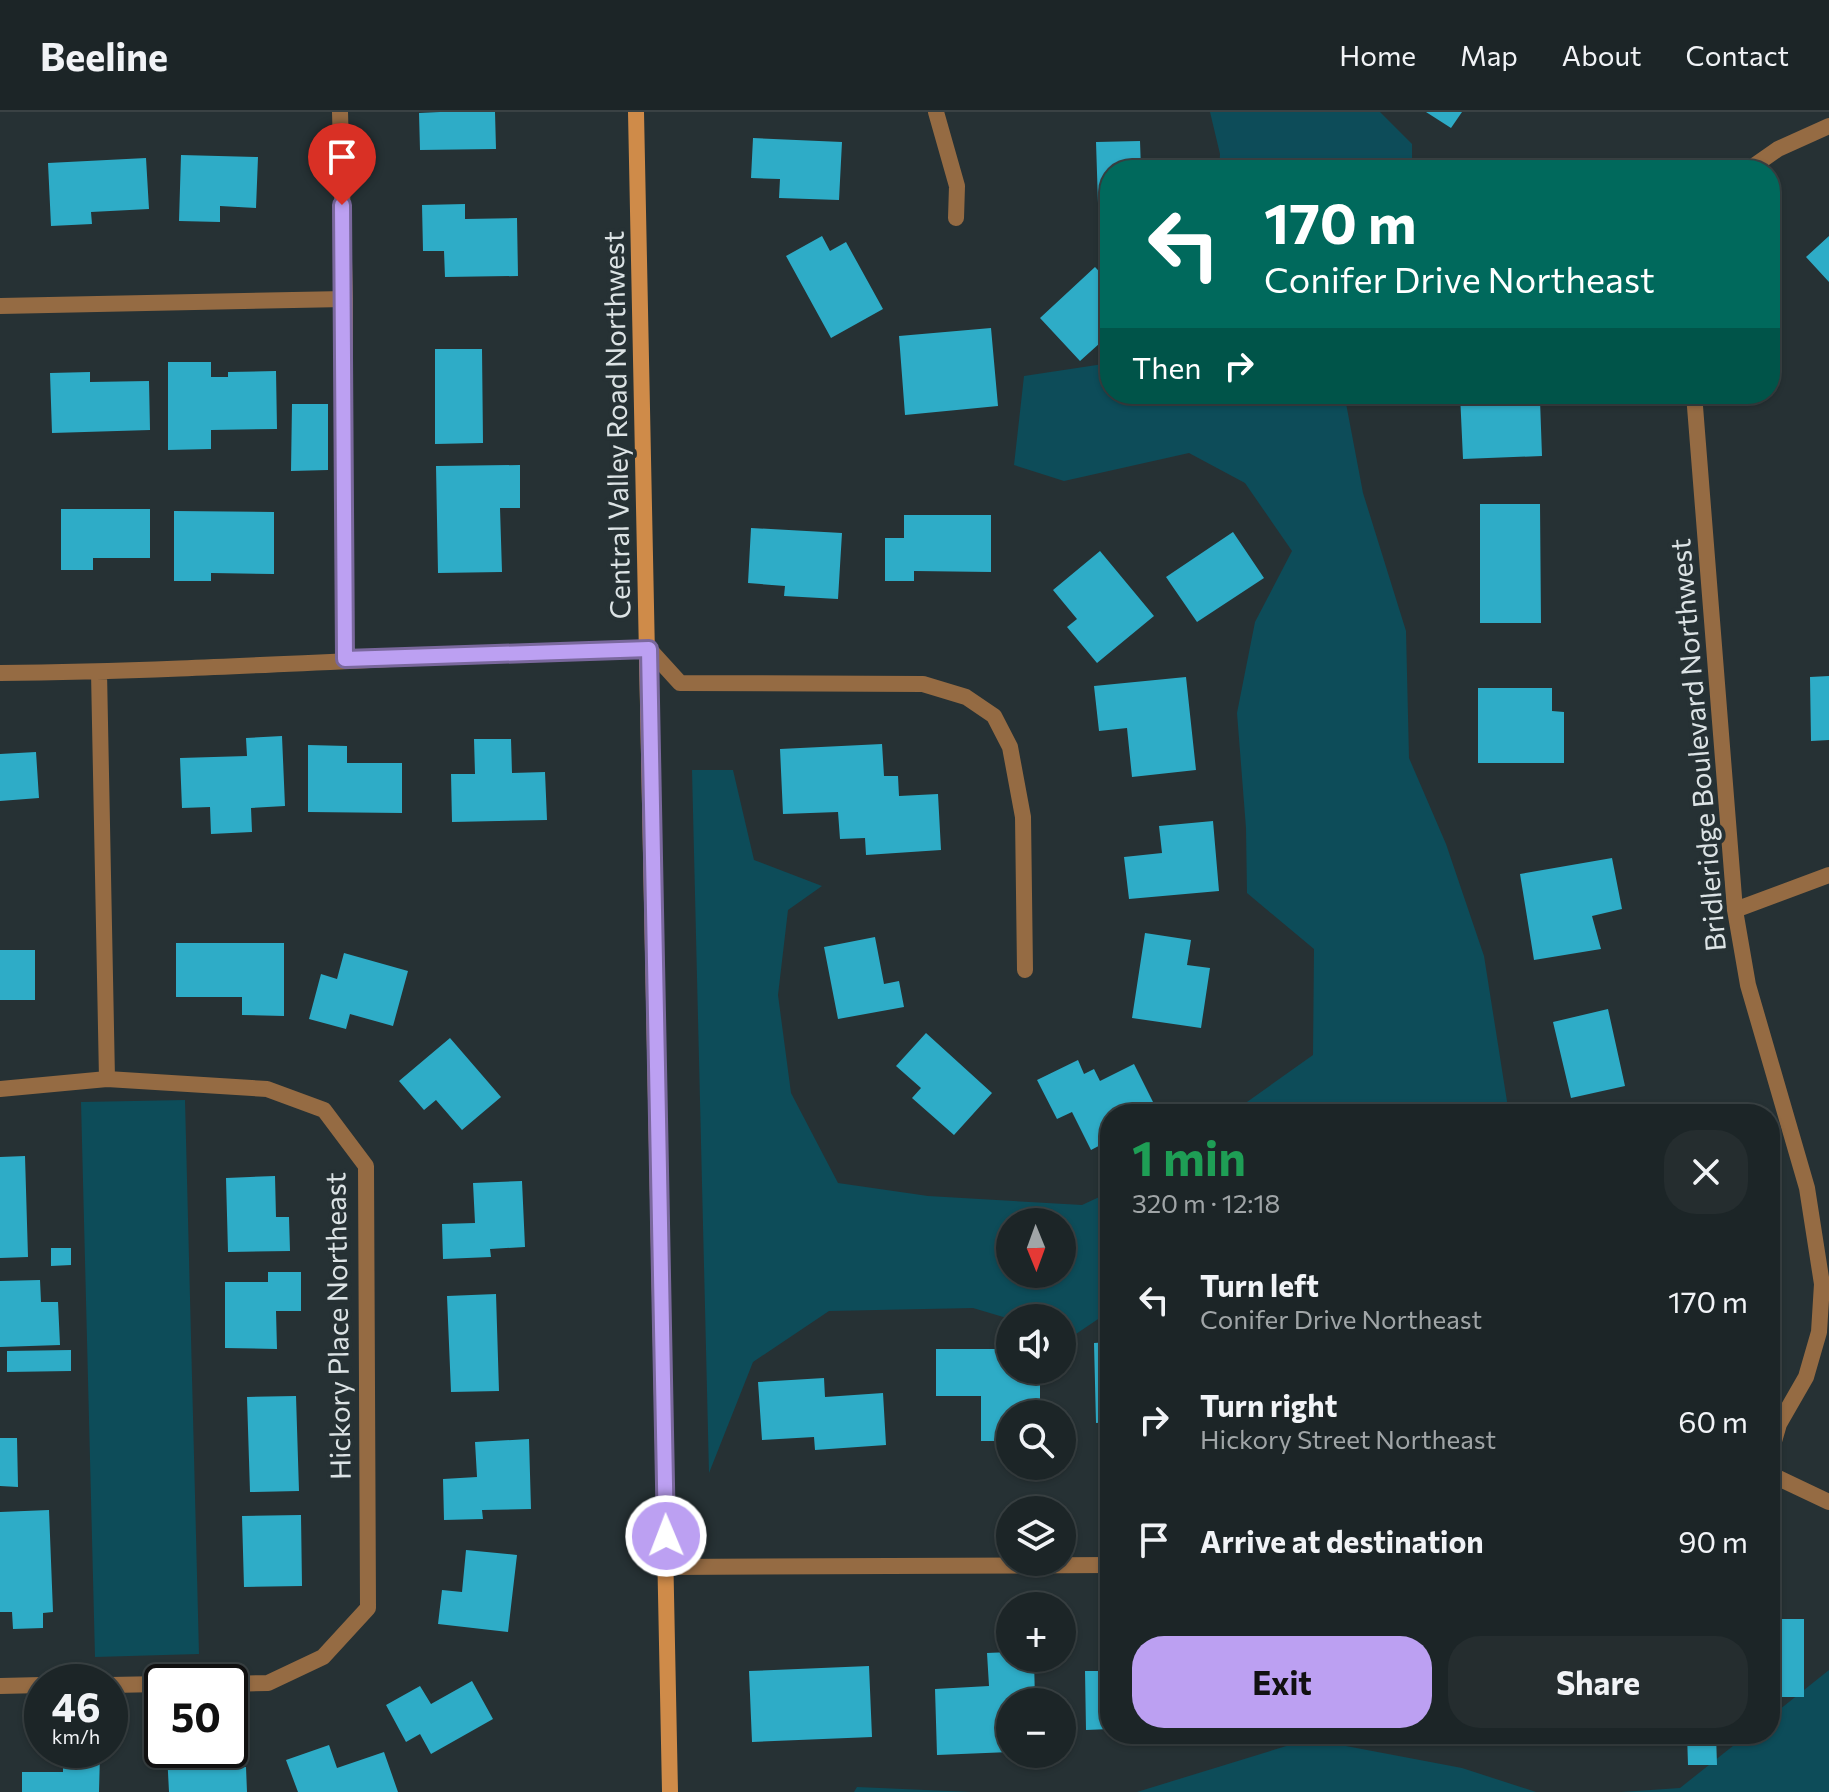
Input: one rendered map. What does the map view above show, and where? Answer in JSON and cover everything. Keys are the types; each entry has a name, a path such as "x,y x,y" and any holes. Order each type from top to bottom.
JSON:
{"main road":[{"name":"Central Valley Road Northwest","path":"636,112 670,1792"}],"street":[{"path":"340,112 345,299 345,659"},
{"path":"936,112 957,186 956,218"},
{"path":"1762,160 1778,149 1829,126"},
{"path":"0,306 345,299"},
{"name":"Bridleridge Boulevard Northwest","path":"1695,404 1735,910 1748,985 1807,1188 1822,1284 1819,1332 1806,1377 1780,1422"},
{"path":"0,673 99,672 345,659 649,649 680,683 923,684 966,697 994,716 1010,747 1023,817 1025,970"},
{"path":"99,672 107,1079"},
{"path":"1735,910 1829,875"},
{"name":"Hickory Place Northeast","path":"0,1089 107,1079 267,1089 324,1110 366,1166 368,1608 323,1657 268,1683 248,1684"},
{"path":"1780,1479 1829,1502"},
{"path":"667,1567 1100,1565"},
{"path":"0,1686 24,1685"}],"shaded area":[{"path":"1210,112 1380,112 1412,144 1412,160 1220,160"},
{"path":"1100,365 1100,404 1346,404 1363,493 1406,631 1409,758 1446,844 1484,956 1507,1104 1244,1104 1313,1055 1314,949 1247,893 1246,828 1237,713 1255,622 1292,551 1245,483 1189,453 1064,481 1014,465 1024,376"},
{"path":"692,770 733,770 754,860 822,886 788,910 778,995 791,1093 838,1183 928,1196 1082,1205 1100,1197 1100,1318 1076,1334 1076,1304 996,1304 996,1315 973,1308 829,1311 753,1362 709,1473"},
{"path":"185,1100 199,1654 95,1657 81,1102"},
{"path":"1829,1670 1829,1792 1621,1792 1680,1788 1735,1744 1780,1744 1780,1709"},
{"path":"1293,1744 1335,1744 1462,1768 1536,1792 1137,1792"},
{"path":"857,1787 971,1792 854,1792"}],"building":[{"path":"495,112 496,149 420,150 419,113"},
{"path":"1426,112 1462,112 1451,128"},
{"path":"753,138 842,142 839,200 779,198 780,179 751,178"},
{"path":"1140,141 1141,160 1100,160 1100,234 1099,234 1096,142"},
{"path":"181,155 258,157 256,208 220,206 220,222 179,221"},
{"path":"146,158 149,209 91,212 92,224 51,226 48,163"},
{"path":"465,204 465,219 517,218 518,276 445,277 444,251 423,251 422,205"},
{"path":"822,236 830,251 846,242 883,309 831,338 786,256"},
{"path":"1829,236 1829,282 1806,257"},
{"path":"1095,267 1100,272 1100,343 1080,361 1040,318"},
{"path":"991,328 998,406 905,415 899,336"},
{"path":"435,349 482,349 483,443 435,444"},
{"path":"168,362 211,362 211,377 228,377 228,372 276,371 277,429 211,430 211,449 168,450"},
{"path":"90,372 90,382 149,381 150,430 52,433 50,373"},
{"path":"292,404 328,404 328,470 291,471"},
{"path":"1460,404 1540,404 1542,456 1463,459"},
{"path":"520,465 520,508 500,508 502,572 438,573 436,466"},
{"path":"1480,504 1540,504 1541,623 1480,623"},
{"path":"61,509 150,509 150,558 93,558 93,570 61,570"},
{"path":"174,511 274,512 274,574 211,573 211,581 174,581"},
{"path":"904,515 991,515 991,572 914,571 914,581 885,581 885,538 904,538"},
{"path":"751,528 842,533 838,599 784,596 785,586 748,583"},
{"path":"1233,532 1264,578 1197,622 1166,577"},
{"path":"1100,551 1154,616 1097,663 1067,627 1077,619 1053,590"},
{"path":"1829,676 1829,740 1811,741 1810,677"},
{"path":"1186,677 1196,770 1132,777 1127,728 1099,731 1094,686"},
{"path":"1478,688 1552,688 1552,711 1564,712 1564,763 1478,763"},
{"path":"282,736 285,806 251,808 252,832 211,834 210,807 182,808 180,758 247,756 246,738"},
{"path":"474,739 511,739 512,773 545,772 547,820 452,822 451,774 475,774"},
{"path":"882,744 884,776 898,776 899,796 938,794 941,850 866,855 865,838 840,839 838,812 783,814 780,749"},
{"path":"308,745 347,746 347,763 402,763 402,813 308,812"},
{"path":"36,752 39,798 0,801 0,754"},
{"path":"1213,821 1219,891 1129,899 1124,857 1162,853 1159,826"},
{"path":"1612,858 1622,909 1592,916 1601,949 1534,960 1520,874"},
{"path":"1145,933 1191,940 1187,965 1210,968 1201,1028 1132,1018"},
{"path":"875,937 884,984 899,981 904,1007 838,1019 824,947"},
{"path":"176,943 284,943 284,1016 242,1015 242,997 176,997"},
{"path":"0,950 35,950 35,1000 0,1000"},
{"path":"344,953 408,971 393,1026 350,1014 346,1029 309,1019 321,974 337,979"},
{"path":"1608,1009 1625,1086 1571,1098 1553,1022"},
{"path":"926,1033 992,1093 954,1135 912,1098 921,1088 896,1066"},
{"path":"450,1038 501,1097 462,1130 436,1100 424,1110 399,1081"},
{"path":"1078,1060 1084,1074 1094,1069 1100,1081 1134,1064 1154,1104 1100,1104 1100,1145 1091,1150 1072,1112 1057,1119 1037,1080"},
{"path":"25,1156 28,1257 0,1258 0,1157"},
{"path":"275,1176 276,1217 289,1217 290,1251 228,1252 226,1178"},
{"path":"522,1181 525,1247 490,1249 491,1257 443,1259 442,1224 475,1223 473,1183"},
{"path":"51,1248 71,1248 71,1265 51,1266"},
{"path":"268,1272 301,1272 301,1311 276,1311 277,1349 225,1348 225,1282 268,1282"},
{"path":"40,1280 41,1302 58,1302 60,1345 0,1347 0,1281"},
{"path":"496,1294 499,1391 451,1392 447,1296"},
{"path":"1094,1343 1100,1343 1100,1423 1096,1423"},
{"path":"936,1349 996,1349 996,1384 1040,1384 1040,1400 996,1400 996,1441 981,1441 981,1396 936,1396"},
{"path":"71,1350 71,1371 7,1372 7,1351"},
{"path":"824,1378 825,1397 883,1393 886,1445 815,1450 814,1437 762,1440 758,1382"},
{"path":"296,1396 299,1491 250,1492 247,1397"},
{"path":"0,1438 17,1438 18,1487 0,1486"},
{"path":"529,1439 531,1509 482,1510 483,1519 444,1520 443,1479 477,1477 475,1442"},
{"path":"49,1510 53,1612 43,1613 43,1628 13,1629 12,1612 0,1612 0,1512"},
{"path":"301,1515 302,1586 244,1587 242,1516"},
{"path":"466,1550 517,1555 508,1632 438,1624 442,1590 462,1592"},
{"path":"1780,1619 1804,1619 1804,1697 1780,1697"},
{"path":"987,1653 996,1653 996,1672 1034,1672 1035,1688 996,1688 996,1753 937,1755 935,1689 989,1686"},
{"path":"869,1666 872,1737 752,1742 749,1671"},
{"path":"1085,1671 1100,1671 1100,1729 1086,1730"},
{"path":"472,1681 493,1719 431,1754 420,1734 406,1742 386,1705 420,1686 431,1704"},
{"path":"1687,1744 1716,1744 1717,1765 1688,1765"},
{"path":"329,1745 337,1768 384,1752 398,1792 298,1792 286,1760"},
{"path":"63,1768 100,1768 99,1792 22,1792 22,1772 63,1772"},
{"path":"168,1768 246,1768 247,1792 169,1792"}],"route":[{"path":"342,205 345,659 649,649 666,1536"}]}
